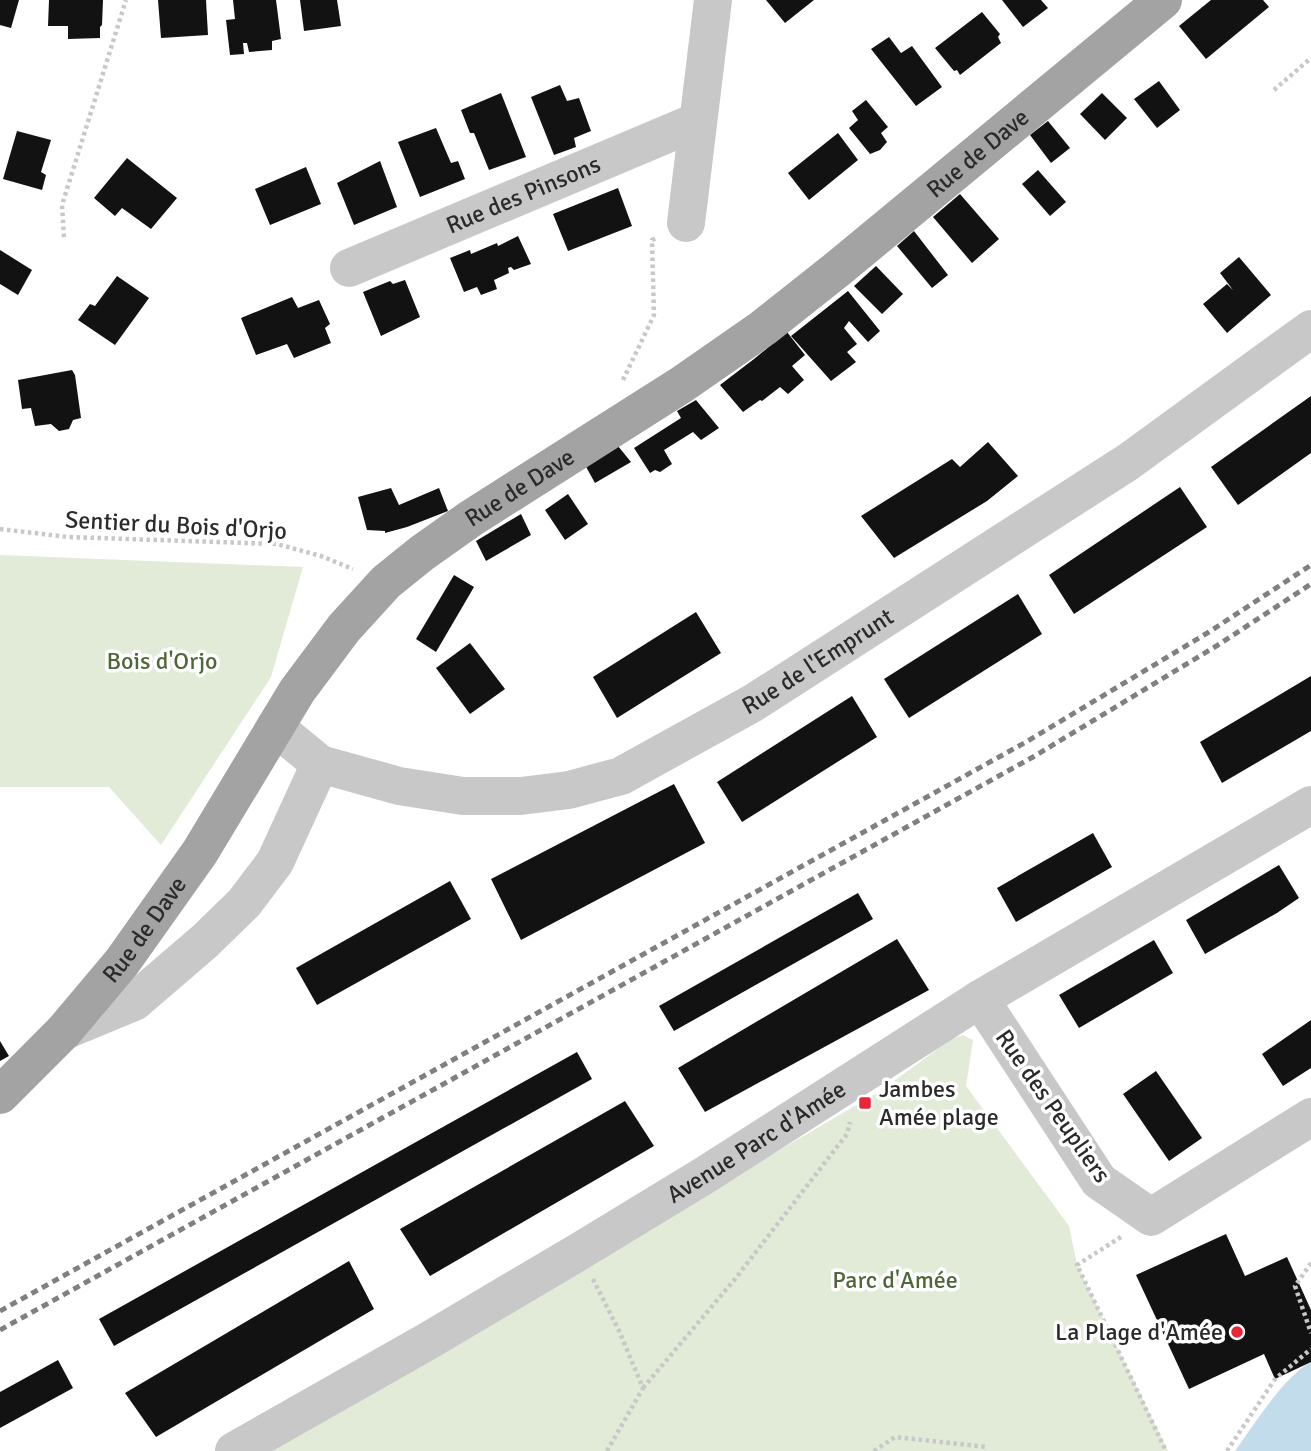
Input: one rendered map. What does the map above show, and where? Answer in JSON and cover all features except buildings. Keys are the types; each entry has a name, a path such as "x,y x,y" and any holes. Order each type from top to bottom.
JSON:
{"main road":[{"name":"Rue de Dave","path":"0,1095 64,1031 122,962 200,852 297,691 344,628 386,582 470,519 681,385 762,328 840,267 1163,0"}],"street":[{"path":"686,223 713,0"},
{"name":"Rue des Pinsons","path":"349,268 698,121"},
{"name":"Rue de l'Emprunt","path":"275,727 320,764 399,786 463,796 522,796 569,790 621,776 753,703 1128,462 1311,329"},
{"path":"64,1031 134,1002 205,941 244,903 275,862 320,764"},
{"name":"Avenue Parc d'Amée","path":"234,1451 580,1251 705,1175 980,999 1311,805"},
{"name":"Rue des Peupliers","path":"980,999 1099,1181 1151,1217"},
{"path":"1151,1217 1311,1117"}],"path":[{"path":"64,237 62,205 126,0"},
{"path":"1275,90 1311,58"},
{"path":"622,384 654,315 652,240 686,223"},
{"name":"Sentier du Bois d'Orjo","path":"0,529 68,537 278,544 321,556 386,582"},
{"path":"607,1451 643,1388 735,1279 847,1134 859,1076"},
{"path":"1151,1217 1077,1265 1166,1451"},
{"path":"580,1251 643,1388"},
{"path":"1311,1263 1295,1286 1311,1333"},
{"path":"1227,1451 1275,1379 1311,1349"},
{"path":"874,1451 895,1437 987,1447"}],"green space":[{"name":"Bois d'Orjo","path":"0,555 303,567 271,677 161,845 109,787 0,787"},
{"name":"Parc d'Amée","path":"963,1035 973,1040 966,1086 1069,1226 1077,1265 1168,1451 265,1451 882,1090 951,1039"}],"water":[{"path":"1311,1362 1311,1451 1235,1451 1280,1389"}],"railway":[{"path":"0,1311 1026,742 1209,632 1311,565"},
{"path":"0,1330 1033,757 1218,645 1311,584"}],"place":[{"name":"Jambes Amée plage","path":"865,1103"},
{"name":"La Plage d'Amée","path":"1237,1332"}]}
